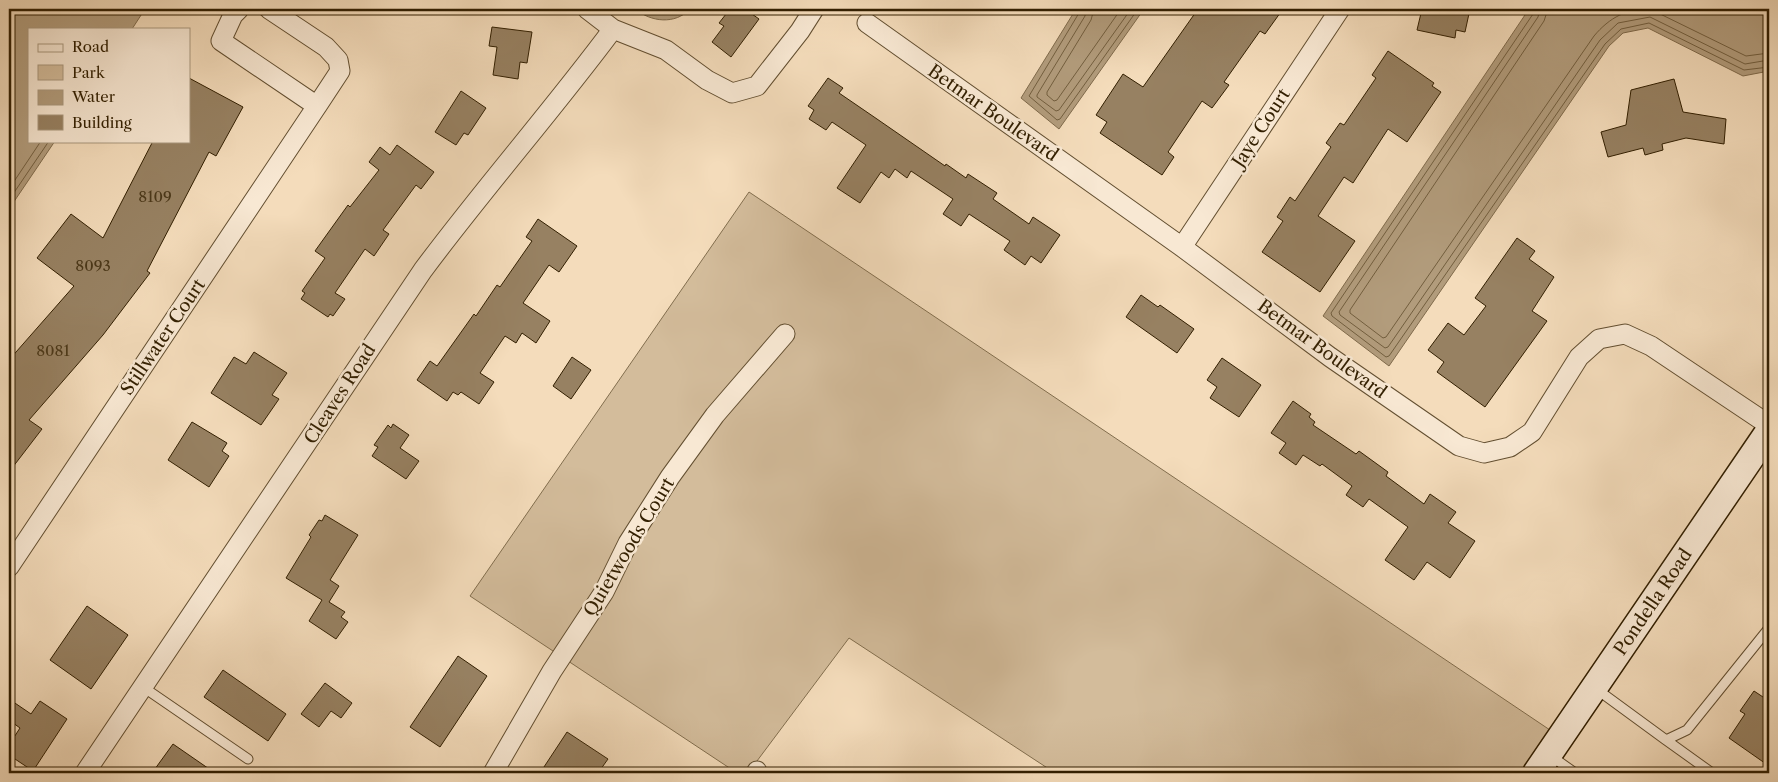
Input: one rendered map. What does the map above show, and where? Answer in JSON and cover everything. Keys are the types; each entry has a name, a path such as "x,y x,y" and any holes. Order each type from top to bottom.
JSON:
{"main road":[{"name":"Pondella Road","path":"1543,764 1769,431"}],"street":[{"path":"239,9 233,15 221,40 318,106"},
{"name":"Stillwater Court","path":"9,567 340,71 338,60 326,47 269,9"},
{"path":"587,9 613,29 666,50 707,80 732,93 757,86 800,31 814,9"},
{"name":"Jaye Court","path":"1182,247 1340,9"},
{"name":"Betmar Boulevard","path":"867,23 1182,247 1330,357 1459,446 1484,453 1510,447 1532,432 1579,357 1599,339 1625,334 1651,346 1769,425"},
{"name":"Cleaves Road","path":"85,773 424,270 462,218 571,86 613,29"},
{"name":"Quietwoods Court","path":"493,773 547,679 604,592 628,543 670,477 715,415 785,334"}],"lane":[{"path":"1666,740 1687,730 1769,628"},
{"path":"143,687 248,759"},
{"path":"1594,688 1712,773"},
{"path":"1543,764 1575,773"}],"green space":[{"path":"749,192 1550,730 1520,773 1055,773 849,638 748,773 737,773 470,596"}],"water":[{"path":"9,9 145,9 133,28 28,28 28,142 54,142 9,209"},
{"path":"635,9 690,9 677,18 663,20 648,17"},
{"path":"1076,9 1144,9 1059,129 1021,98"},
{"path":"1529,9 1769,9 1769,71 1743,76 1648,28 1623,33 1609,46 1389,366 1323,316"}],"building":[{"path":"730,9 745,9 759,19 731,57 712,42 724,26 719,23"},
{"path":"1198,9 1283,9 1265,34 1260,31 1224,82 1229,85 1212,108 1202,101 1168,152 1174,157 1162,175 1100,133 1107,122 1096,115 1123,74 1143,87"},
{"path":"1422,9 1470,9 1465,32 1456,30 1455,38 1417,30"},
{"path":"492,27 532,32 527,63 520,62 518,79 493,75 497,47 489,46"},
{"path":"1388,51 1434,83 1432,86 1441,92 1407,142 1388,129 1353,183 1344,177 1318,216 1355,241 1320,292 1262,252 1283,221 1277,217 1290,197 1295,201 1331,147 1326,143 1340,123 1344,125 1376,78 1372,75"},
{"path":"828,78 843,88 839,93 945,166 946,164 966,178 968,174 997,193 993,199 1029,224 1033,217 1060,235 1041,263 1031,256 1025,265 1004,250 1010,241 969,214 961,226 943,214 953,199 911,171 907,178 895,169 889,178 881,172 860,203 837,188 866,145 832,122 826,130 809,119 814,110 808,106"},
{"path":"190,79 243,107 216,156 209,152 147,271 150,273 103,335 29,420 42,429 9,472 9,360 74,286 37,258 71,214 103,238 152,142 190,142"},
{"path":"1674,79 1683,112 1726,119 1724,144 1686,138 1662,144 1663,150 1645,155 1643,148 1608,157 1601,132 1626,125 1631,90"},
{"path":"461,91 486,108 468,135 464,133 456,145 435,132"},
{"path":"397,145 434,172 421,189 416,185 383,230 389,234 374,256 365,249 335,293 345,299 333,316 330,314 328,317 301,299 305,293 302,291 325,258 315,251 348,205 350,207 379,170 369,162 380,147 390,155"},
{"path":"538,219 577,246 559,272 549,265 523,303 550,321 536,343 522,333 516,343 505,336 480,373 494,382 479,404 461,392 458,395 453,392 447,401 417,380 430,361 437,366 474,314 476,316 497,285 500,287 532,241 526,237"},
{"path":"1517,238 1535,251 1529,259 1554,277 1532,311 1547,321 1485,407 1437,372 1444,362 1428,350 1448,323 1464,335 1486,306 1475,298"},
{"path":"1141,295 1158,307 1160,305 1194,329 1177,353 1126,317"},
{"path":"254,352 287,373 272,395 279,399 261,425 211,393 234,357 246,364"},
{"path":"572,357 591,370 571,399 553,386"},
{"path":"1222,358 1261,385 1239,417 1210,398 1217,387 1207,380"},
{"path":"1293,401 1311,414 1309,417 1315,422 1313,425 1356,454 1359,451 1388,472 1386,476 1424,504 1430,494 1456,512 1448,523 1475,541 1450,578 1427,562 1414,580 1385,560 1408,527 1369,499 1363,507 1346,495 1352,486 1322,464 1320,466 1303,455 1296,465 1279,453 1286,443 1271,433"},
{"path":"192,422 227,443 222,451 229,456 209,487 168,460"},
{"path":"393,424 409,435 400,448 419,461 406,479 372,456 378,447 374,445 388,425 391,428"},
{"path":"325,515 358,535 330,580 339,586 329,602 345,612 341,617 348,622 336,639 309,621 322,600 286,578 311,537 309,535 319,520 322,521"},
{"path":"87,606 128,635 91,689 50,660"},
{"path":"458,656 487,676 440,747 410,727"},
{"path":"223,670 286,714 268,741 204,697"},
{"path":"325,683 352,703 341,718 331,711 319,727 301,714"},
{"path":"1754,691 1769,701 1769,766 1729,738 1745,714 1740,711"},
{"path":"9,699 31,714 40,701 67,719 33,771 9,755 9,745 20,728 9,720"},
{"path":"567,732 608,759 598,773 540,773"},
{"path":"173,744 215,773 152,773"}]}
